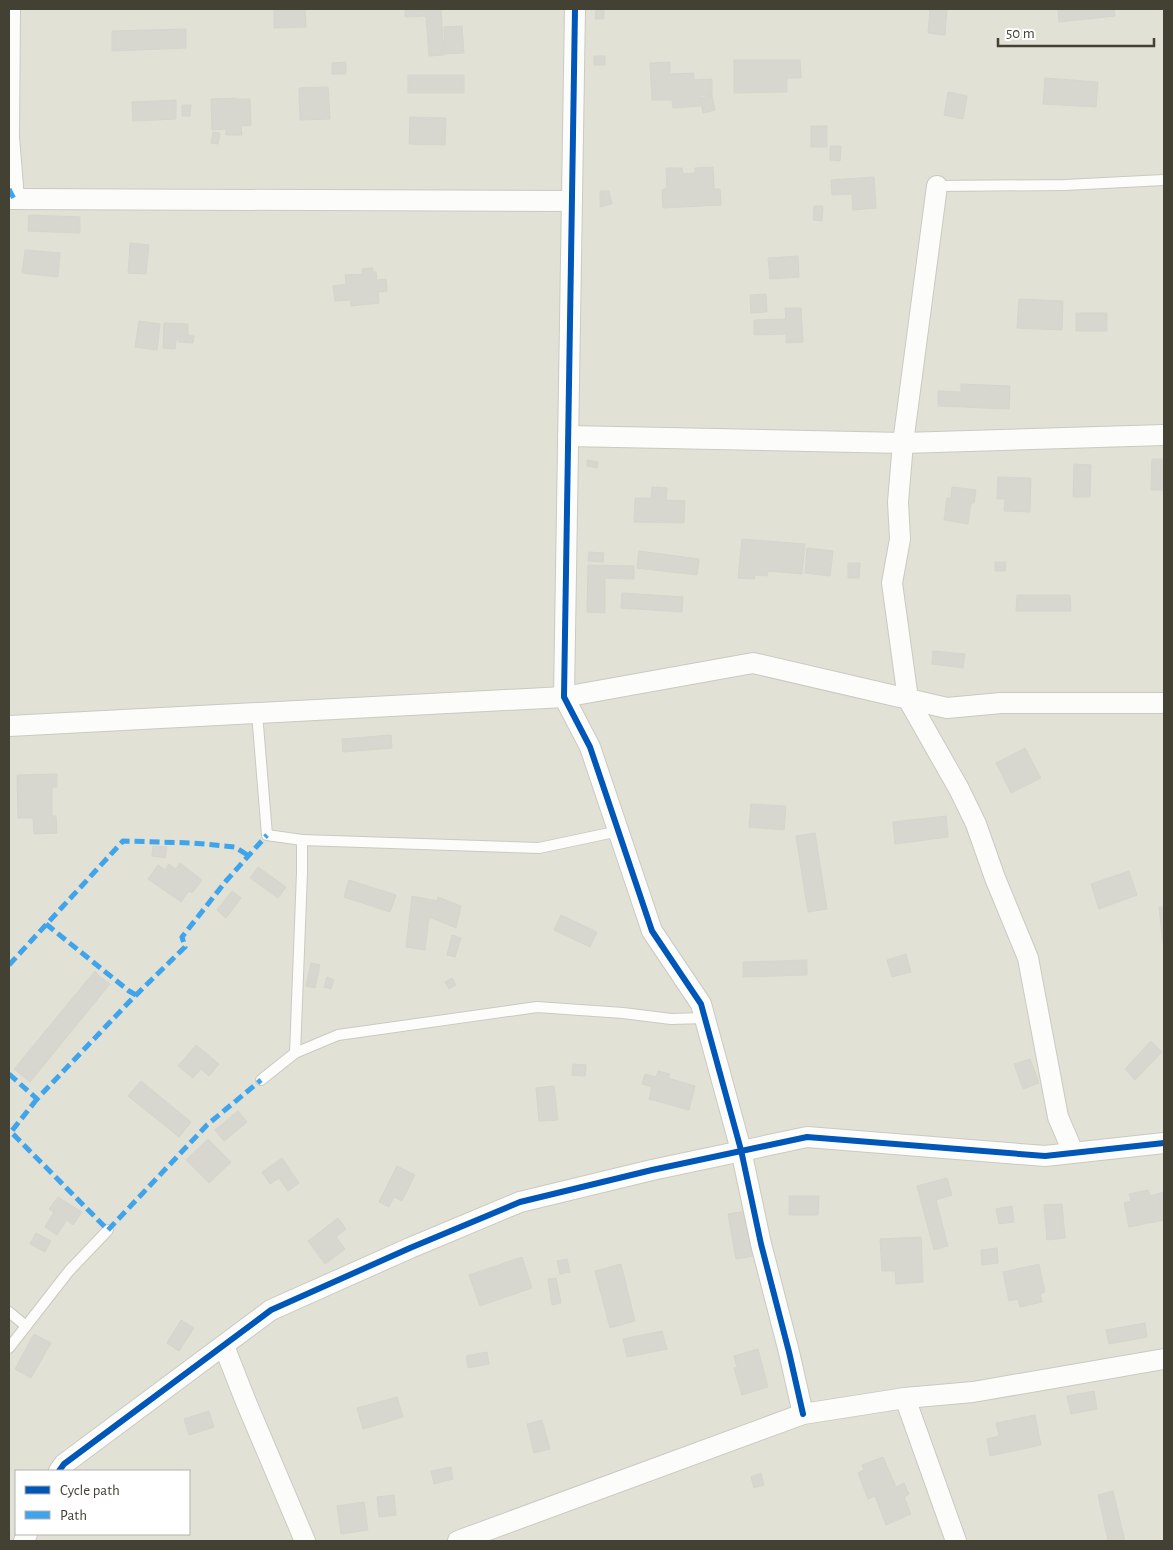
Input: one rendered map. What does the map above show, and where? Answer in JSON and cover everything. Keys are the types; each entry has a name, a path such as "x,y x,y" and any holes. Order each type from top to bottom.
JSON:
{"street":[{"path":"10,9 9,138 11,199 572,201"},
{"path":"574,9 564,697 590,747 652,930 700,1004 705,1018 741,1150 761,1244 803,1414"},
{"path":"937,186 903,443 898,502 900,539 892,583 908,699 959,789 976,824 995,878 1028,958 1058,1117 1073,1152"},
{"path":"568,436 903,443 1164,435"},
{"path":"9,726 564,697 753,663 947,708 1001,702 1164,703"},
{"path":"60,1470 64,1464 271,1310 410,1248 520,1202 652,1170 807,1137 1045,1156 1164,1143"},
{"path":"224,1346 305,1541"},
{"path":"458,1541 803,1414 905,1398 973,1392 1164,1359"},
{"path":"905,1398 956,1541"}],"lane":[{"path":"937,186 1065,185 1164,180"},
{"path":"257,713 267,835 302,840 539,848 619,831"},
{"path":"295,1053 302,840"},
{"path":"260,1080 295,1053 338,1035 537,1007 623,1013 671,1019 705,1018"},
{"path":"9,1348 69,1271 108,1230"},
{"path":"9,1312 26,1326"}],"shaded area":[{"path":"9,9 1164,9 1164,1541 9,1541"}],"building":[{"path":"274,9 305,9 306,27 274,28"},
{"path":"405,9 441,9 444,55 429,56 426,16 405,17"},
{"path":"596,9 604,9 604,19 595,19"},
{"path":"930,9 947,9 945,35 928,33"},
{"path":"1058,9 1114,9 1115,16 1059,22"},
{"path":"462,26 464,53 445,54 444,27"},
{"path":"186,29 186,48 112,51 112,31"},
{"path":"594,56 605,56 605,65 594,65"},
{"path":"734,60 800,60 801,78 787,78 787,92 734,93"},
{"path":"346,62 346,74 332,74 332,63"},
{"path":"670,62 670,74 694,73 694,80 712,79 712,96 700,96 700,106 673,108 672,100 652,100 650,63"},
{"path":"408,75 464,75 464,93 408,93"},
{"path":"1045,78 1098,82 1096,107 1043,104"},
{"path":"328,87 330,119 300,120 299,88"},
{"path":"948,92 967,96 963,119 944,115"},
{"path":"712,96 715,110 703,113 700,98"},
{"path":"211,99 250,99 251,125 241,126 242,135 226,135 226,129 212,130"},
{"path":"176,100 176,119 133,121 132,102"},
{"path":"182,105 191,105 190,116 182,116"},
{"path":"410,117 446,118 445,145 409,144"},
{"path":"811,126 827,126 827,147 811,147"},
{"path":"213,132 220,133 218,144 211,143"},
{"path":"830,146 841,146 840,161 830,160"},
{"path":"713,167 714,189 720,189 721,205 663,208 662,190 667,188 666,168 682,168 683,174 695,173 695,168"},
{"path":"874,177 876,208 853,210 852,194 832,195 831,180"},
{"path":"600,191 609,191 612,204 600,207"},
{"path":"814,206 823,206 822,221 813,220"},
{"path":"29,215 80,217 80,233 28,231"},
{"path":"130,243 149,245 146,274 128,273"},
{"path":"25,250 60,253 58,277 22,273"},
{"path":"798,256 799,277 770,279 768,258"},
{"path":"373,268 373,272 376,272 377,280 386,279 387,291 378,292 379,303 351,306 350,300 335,301 333,286 346,284 345,275 363,274 362,269"},
{"path":"766,294 767,312 751,313 750,295"},
{"path":"1019,299 1063,301 1062,330 1017,328"},
{"path":"785,308 801,308 803,342 786,343 786,334 754,335 754,320 786,319"},
{"path":"1076,313 1107,313 1107,331 1076,331"},
{"path":"139,321 160,324 157,350 135,347"},
{"path":"164,323 188,324 188,335 194,336 193,343 176,340 175,349 163,348"},
{"path":"961,384 1010,386 1009,409 938,406 938,391 961,392"},
{"path":"1152,459 1164,459 1164,490 1151,490"},
{"path":"587,460 598,462 597,468 587,466"},
{"path":"1074,464 1091,465 1090,497 1073,497"},
{"path":"998,477 1031,478 1030,512 1004,511 1005,499 997,499"},
{"path":"652,487 667,488 666,500 685,501 684,523 634,522 635,498 651,498"},
{"path":"952,487 976,490 974,503 971,503 968,524 944,520 947,498 951,498"},
{"path":"742,539 805,544 802,574 768,571 767,576 755,575 754,579 738,578"},
{"path":"807,548 833,551 830,576 805,573"},
{"path":"639,551 699,559 697,575 637,568"},
{"path":"589,552 604,553 603,562 588,561"},
{"path":"995,562 1006,562 1005,571 995,571"},
{"path":"848,563 860,563 859,578 848,578"},
{"path":"588,565 634,566 634,579 605,578 605,613 587,612"},
{"path":"622,593 683,597 682,612 621,608"},
{"path":"1017,595 1070,595 1071,611 1016,611"},
{"path":"933,651 965,654 963,668 932,664"},
{"path":"391,735 392,748 343,752 342,739"},
{"path":"1025,748 1041,778 1011,793 996,763"},
{"path":"57,774 57,787 52,787 52,816 56,816 57,833 34,834 33,818 18,818 17,775"},
{"path":"751,804 786,806 784,830 749,827"},
{"path":"946,816 948,837 895,844 893,822"},
{"path":"815,833 827,909 808,912 796,836"},
{"path":"153,846 167,847 165,858 152,856"},
{"path":"180,863 202,880 192,893 189,891 181,902 148,879 158,865 165,870 169,864 176,869"},
{"path":"258,867 286,887 278,898 250,878"},
{"path":"1129,871 1137,895 1099,909 1091,884"},
{"path":"349,880 396,895 390,912 344,897"},
{"path":"232,891 241,898 226,918 217,910"},
{"path":"412,896 437,901 438,897 461,906 456,928 429,917 425,950 406,947"},
{"path":"1159,907 1164,907 1164,943 1163,943"},
{"path":"561,915 597,932 590,947 554,930"},
{"path":"452,935 461,938 455,957 447,955"},
{"path":"906,954 911,972 892,977 887,960"},
{"path":"807,960 807,975 743,977 743,962"},
{"path":"311,963 320,965 315,988 306,986"},
{"path":"95,971 110,984 30,1082 14,1069"},
{"path":"327,977 334,980 331,989 324,987"},
{"path":"452,978 456,985 449,989 445,982"},
{"path":"1151,1041 1162,1052 1135,1080 1125,1069"},
{"path":"196,1045 219,1064 209,1076 201,1069 193,1078 178,1066"},
{"path":"1030,1059 1039,1083 1023,1089 1014,1064"},
{"path":"573,1064 586,1065 585,1076 572,1075"},
{"path":"658,1071 670,1074 668,1078 695,1086 689,1110 649,1099 652,1087 642,1084 645,1074 656,1077"},
{"path":"141,1081 191,1122 179,1137 128,1096"},
{"path":"554,1086 558,1120 539,1121 536,1088"},
{"path":"238,1111 247,1122 224,1141 215,1130"},
{"path":"208,1139 231,1162 209,1183 186,1160"},
{"path":"282,1158 299,1183 288,1191 279,1178 270,1184 262,1172"},
{"path":"397,1166 415,1175 402,1201 394,1197 389,1207 379,1202"},
{"path":"947,1178 952,1195 936,1200 948,1246 934,1250 917,1186"},
{"path":"1148,1190 1150,1196 1164,1192 1164,1220 1129,1227 1124,1203 1131,1201 1129,1194"},
{"path":"789,1196 819,1196 818,1215 789,1215"},
{"path":"58,1197 82,1212 73,1225 67,1220 57,1235 45,1227 54,1212 49,1209"},
{"path":"1062,1204 1065,1238 1047,1240 1044,1205"},
{"path":"1012,1206 1014,1222 999,1224 996,1209"},
{"path":"746,1211 754,1256 736,1259 728,1214"},
{"path":"338,1218 346,1229 336,1237 345,1249 325,1264 308,1241"},
{"path":"36,1233 51,1241 45,1252 30,1244"},
{"path":"921,1237 923,1282 896,1284 895,1271 882,1271 880,1239"},
{"path":"997,1248 998,1263 982,1265 981,1250"},
{"path":"522,1257 532,1288 480,1306 469,1275"},
{"path":"567,1259 570,1272 560,1274 557,1261"},
{"path":"621,1264 635,1321 610,1328 595,1271"},
{"path":"1039,1264 1045,1292 1040,1294 1042,1302 1020,1307 1018,1299 1009,1301 1003,1272"},
{"path":"556,1278 561,1303 552,1305 548,1279"},
{"path":"181,1320 194,1328 179,1351 167,1343"},
{"path":"1145,1323 1147,1337 1109,1344 1106,1330"},
{"path":"662,1331 667,1349 627,1357 623,1339"},
{"path":"34,1334 51,1343 31,1378 15,1369"},
{"path":"758,1349 768,1387 742,1395 734,1368 737,1367 734,1356"},
{"path":"487,1352 489,1364 468,1368 466,1356"},
{"path":"1094,1391 1097,1409 1071,1414 1067,1396"},
{"path":"397,1397 403,1417 363,1429 357,1408"},
{"path":"209,1411 214,1427 189,1435 184,1419"},
{"path":"1035,1415 1041,1445 990,1456 987,1439 999,1436 996,1423"},
{"path":"542,1420 550,1449 534,1453 527,1424"},
{"path":"883,1457 896,1487 904,1483 909,1494 904,1497 911,1514 886,1525 875,1496 868,1499 858,1473 864,1470 862,1465"},
{"path":"451,1467 453,1479 434,1484 431,1471"},
{"path":"761,1473 764,1485 754,1488 751,1477"},
{"path":"1113,1491 1125,1541 1108,1541 1098,1495"},
{"path":"394,1495 396,1515 379,1517 377,1497"},
{"path":"364,1502 368,1530 341,1534 337,1506"}],"marked path":[{"path":"9,189 14,199"},
{"path":"9,1074 37,1099 130,1001 185,947 182,937 226,881 267,835"},
{"path":"9,965 123,841 193,843 235,847 249,856"},
{"path":"46,924 136,995"},
{"path":"37,1099 11,1132 108,1230 207,1125 261,1080"}],"cycle path":[{"path":"575,9 564,697 590,747 652,931 701,1004 741,1150 761,1244 803,1414"},
{"path":"60,1470 64,1464 271,1310 410,1248 520,1202 652,1170 807,1137 1045,1156 1164,1143"}]}
